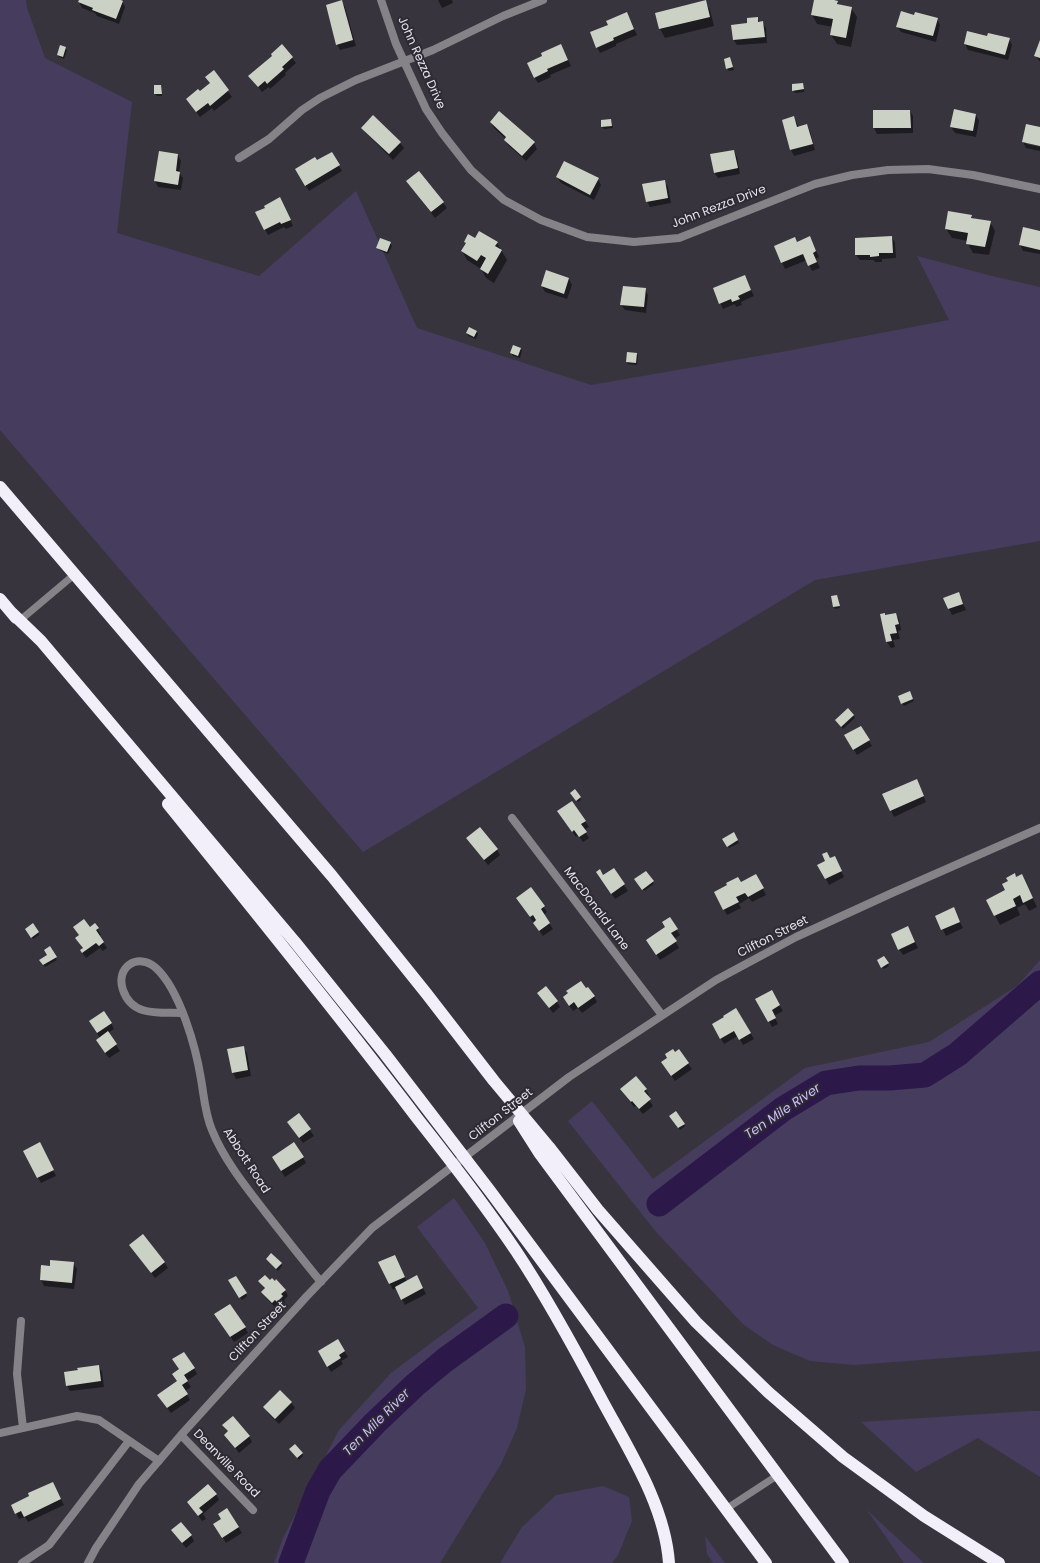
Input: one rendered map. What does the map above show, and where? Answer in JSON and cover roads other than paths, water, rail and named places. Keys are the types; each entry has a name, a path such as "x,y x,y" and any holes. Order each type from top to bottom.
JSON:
{"highway":[{"path":"0,487 359,910 494,1081 843,1563"},
{"path":"0,599 16,618 35,647 168,803 318,990 428,1131 501,1228 532,1275 591,1379 651,1494 664,1530 669,1563"},
{"path":"16,618 41,641 295,942 438,1122 766,1563"},
{"path":"545,1150 701,1327 768,1392 810,1430 883,1487 948,1532 999,1563"}],"street":[{"name":"John Rezza Drive","path":"381,0 396,44 426,109 442,133 471,170 504,200 541,220 587,237 634,242 679,238 815,184 852,175 888,170 928,169 973,175 1040,189"},
{"path":"239,158 269,138 302,110 320,98 356,80 433,50 503,16 543,0"},
{"name":"MacDonald Lane","path":"512,818 662,1015"},
{"name":"Clifton Street","path":"88,1563 96,1548 139,1484 181,1435 372,1228 569,1077 716,980 796,937 1040,828"},
{"name":"Abbott Road","path":"182,1013 148,1012 138,1009 129,1001 123,991 121,981 122,972 127,966 135,962 143,962 155,967 163,976 182,1013 190,1032 206,1109 212,1130 222,1151 244,1185 321,1282"},
{"path":"21,1321 17,1374 23,1428"},
{"path":"0,1433 77,1416 99,1420 159,1461"},
{"name":"Deanville Road","path":"181,1435 253,1510"},
{"path":"22,1563 49,1545 130,1441"}],"lane":[{"path":"16,618 75,574"},
{"path":"726,1509 778,1475"}],"waterway":[{"name":"Ten Mile River","path":"659,1204 783,1109 826,1083 859,1078 890,1078 925,1075 958,1054 1040,983"},
{"name":"Ten Mile River","path":"291,1563 318,1491 330,1470 375,1423 415,1385 445,1360 506,1316"}]}
